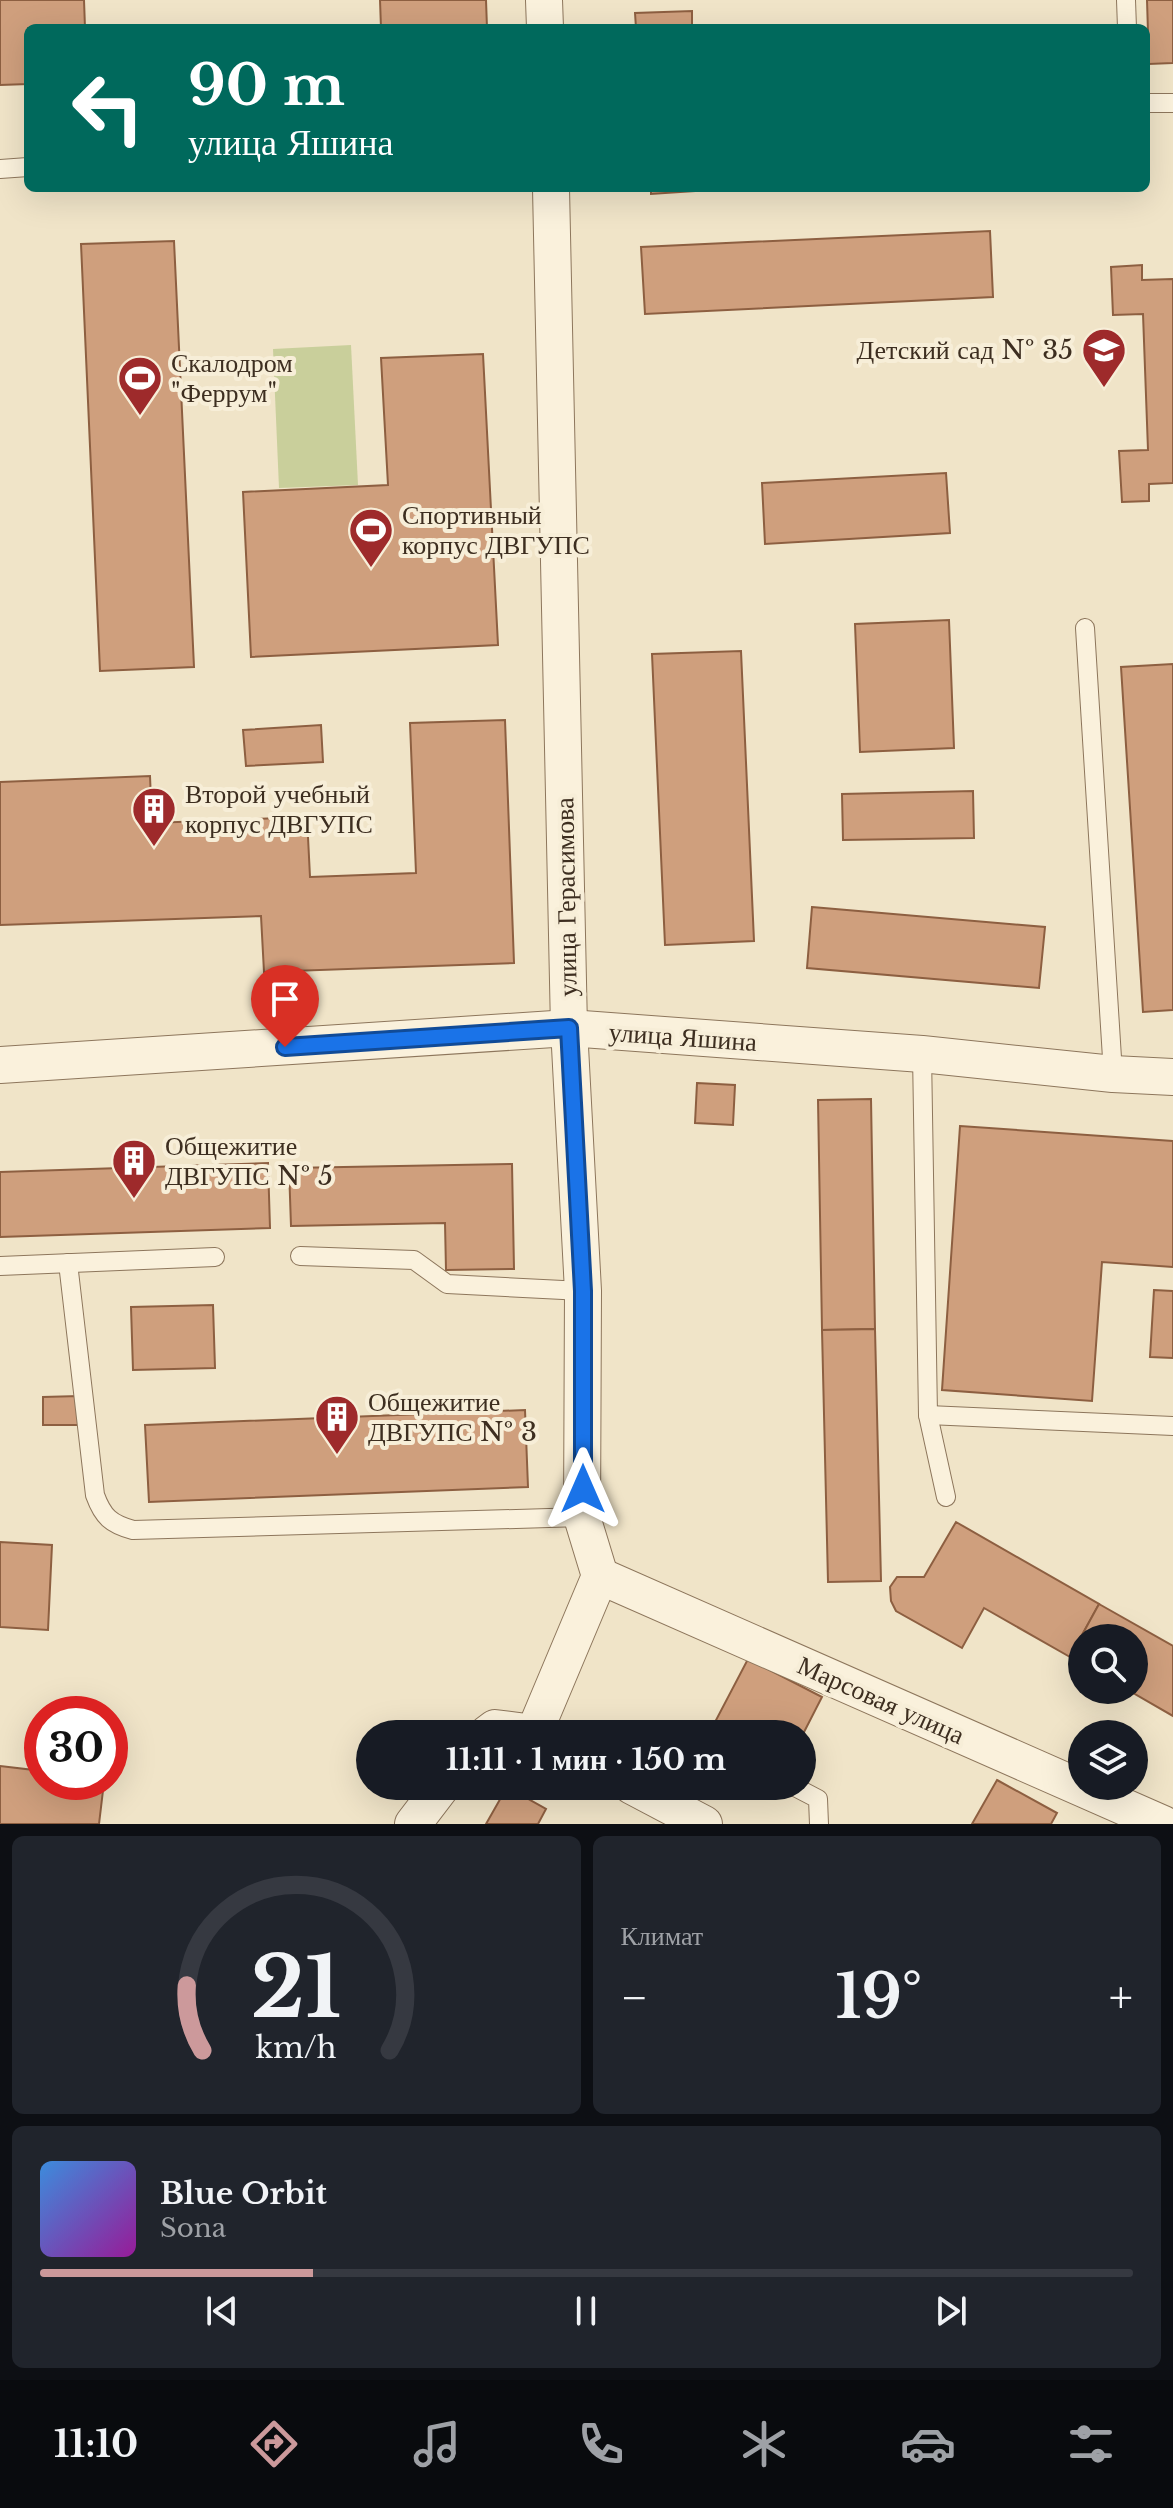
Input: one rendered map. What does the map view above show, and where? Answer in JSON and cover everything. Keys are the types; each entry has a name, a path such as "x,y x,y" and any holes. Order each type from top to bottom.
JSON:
{"street":[{"path":"544,0 545,24"},
{"name":"улица Герасимова","path":"551,192 569,1028 583,1291 582,1517 600,1576"},
{"name":"улица Яшина","path":"0,1065 569,1028 922,1054 1113,1074 1173,1077"},
{"path":"540,1720 600,1576"},
{"name":"Марсовая улица","path":"600,1576 1163,1824"},
{"path":"413,1824 431,1800"},
{"path":"659,1800 704,1824"}],"lane":[{"path":"1126,0 1127,24"},
{"path":"1150,103 1173,103"},
{"path":"0,169 24,167"},
{"path":"1085,628 1113,1074"},
{"path":"922,1054 928,1415 946,1497"},
{"path":"300,1256 414,1260 447,1284 583,1291"},
{"path":"0,1266 215,1257"},
{"path":"68,1263 95,1495 102,1514 115,1525 133,1530 582,1517"},
{"path":"928,1415 1173,1426"},
{"path":"816,1798 821,1820 819,1824"}],"green space":[{"path":"351,345 358,485 279,488 273,349"}],"building":[{"path":"0,0 84,0 85,24 24,24 24,84 0,85"},
{"path":"380,0 486,0 487,24 381,24"},
{"path":"1147,0 1173,0 1173,63 1150,64"},
{"path":"692,11 692,24 636,24 635,13"},
{"path":"990,231 993,297 645,314 641,247"},
{"path":"174,241 194,667 100,671 81,244"},
{"path":"1142,265 1142,280 1173,279 1173,483 1149,484 1149,501 1122,502 1119,451 1148,450 1143,314 1113,315 1111,267"},
{"name":"Спортивный корпус ДВГУПС","path":"483,354 498,645 251,657 243,492 388,485 381,358"},
{"path":"946,473 950,533 765,544 762,483"},
{"path":"949,620 954,748 860,752 855,624"},
{"path":"741,651 754,941 665,945 652,654"},
{"path":"1173,664 1173,1010 1143,1012 1121,667"},
{"name":"Второй учебный корпус ДВГУПС","path":"505,720 514,963 264,972 261,916 0,925 0,782 150,776 152,823 307,817 310,877 416,873 410,723"},
{"path":"321,725 323,762 246,766 243,730"},
{"path":"973,791 974,838 843,840 842,794"},
{"path":"812,907 1045,927 1039,988 807,968"},
{"path":"697,1083 735,1085 733,1125 695,1123"},
{"path":"871,1099 875,1329 822,1330 818,1100"},
{"path":"960,1126 1173,1141 1173,1267 1102,1262 1092,1401 942,1390"},
{"name":"Общежитие ДВГУПС № 5","path":"268,1163 270,1228 0,1237 0,1172"},
{"path":"512,1164 514,1269 446,1270 445,1223 291,1226 289,1168"},
{"path":"1154,1290 1173,1291 1173,1358 1150,1357"},
{"path":"213,1305 215,1368 133,1370 131,1307"},
{"path":"875,1329 881,1581 828,1582 822,1330"},
{"path":"79,1396 79,1425 43,1425 43,1397"},
{"name":"Общежитие ДВГУПС № 3","path":"525,1410 528,1487 149,1502 145,1425"},
{"path":"956,1522 1099,1604 1088,1624 1068,1624 1068,1656 984,1608 962,1648 896,1611 891,1601 890,1587 897,1577 924,1577"},
{"path":"0,1542 52,1545 48,1630 0,1627"},
{"path":"1099,1604 1134,1624 1088,1624"},
{"path":"1148,1632 1173,1646 1173,1716 1148,1702"},
{"path":"748,1659 822,1697 810,1720 716,1720"},
{"path":"0,1766 24,1769 24,1800 102,1800 99,1824 0,1824"},
{"path":"997,1780 1057,1813 1051,1824 972,1824"},
{"path":"500,1800 530,1800 546,1809 538,1824 486,1824"}],"place":[{"name":"Детский сад № 35","path":"1104,389"},
{"name":"Скалодром \"Феррум\"","path":"140,417"},
{"name":"Спортивный корпус ДВГУПС","path":"371,569"},
{"name":"Второй учебный корпус ДВГУПС","path":"154,848"},
{"name":"Общежитие ДВГУПС № 5","path":"134,1200"},
{"name":"Общежитие ДВГУПС № 3","path":"337,1456"}],"route":[{"path":"285,1047 569,1028 583,1291 583,1489"}]}
